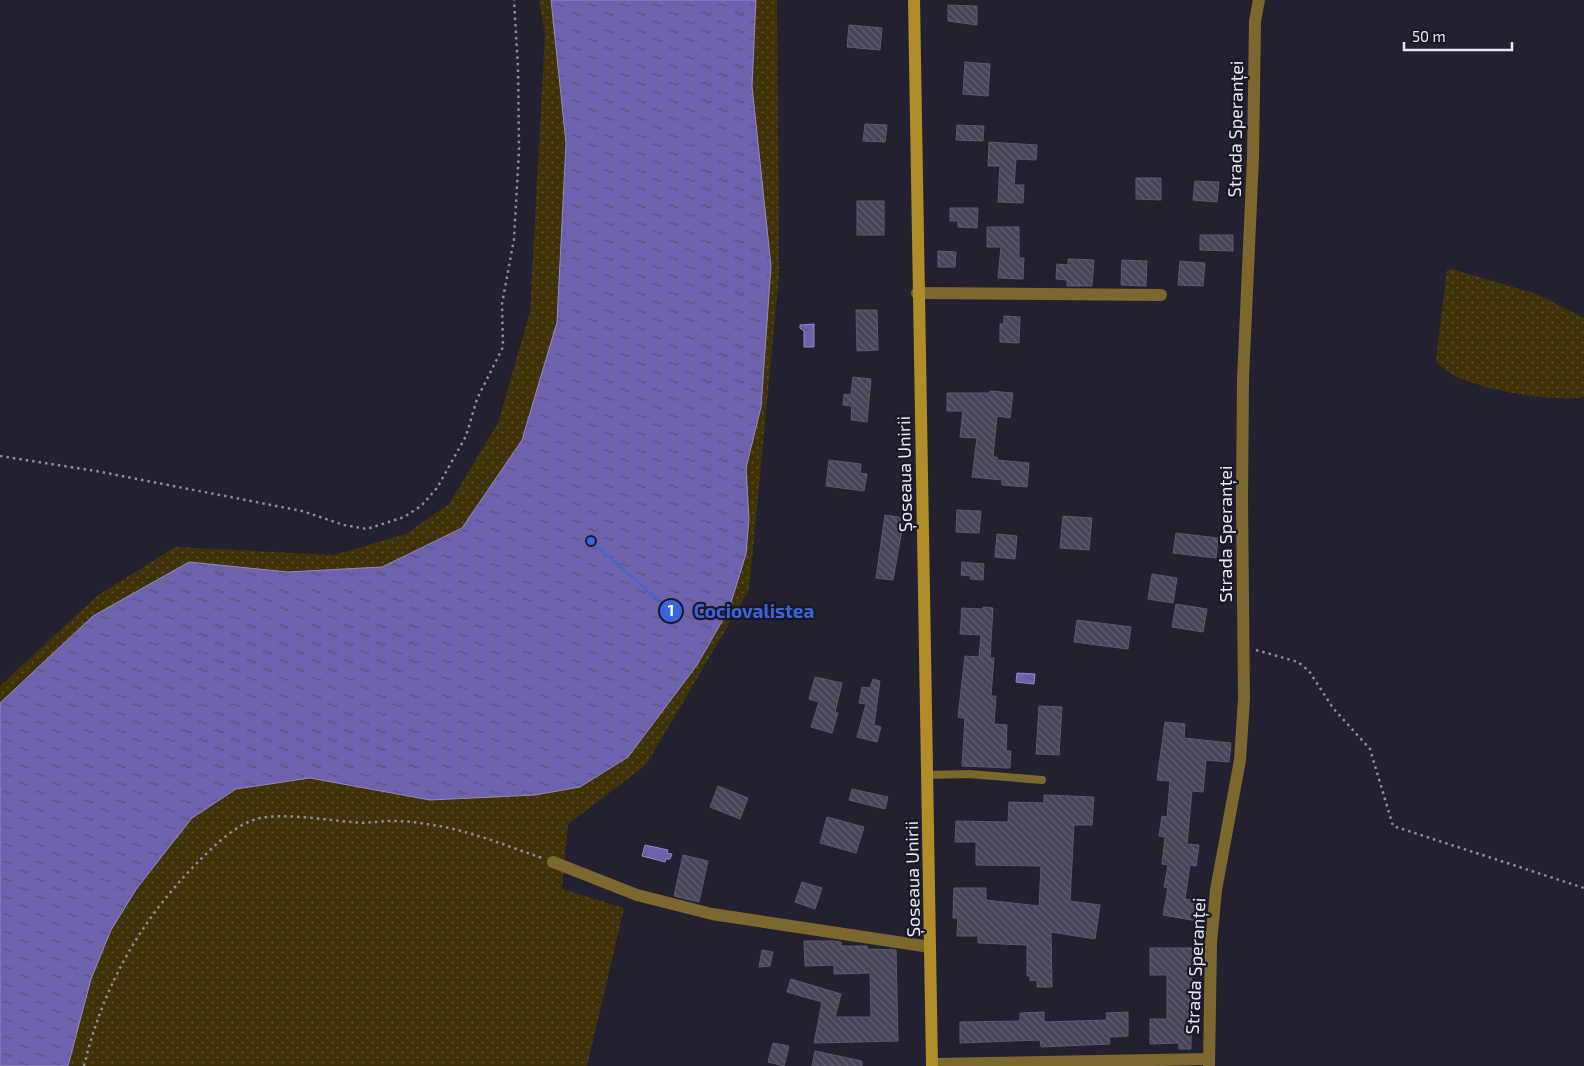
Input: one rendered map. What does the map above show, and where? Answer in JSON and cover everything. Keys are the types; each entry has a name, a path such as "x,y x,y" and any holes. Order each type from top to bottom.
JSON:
{"main road":[{"name":"Șoseaua Unirii","path":"914,0 917,293 928,775 932,1065"}],"street":[{"name":"Strada Speranței","path":"1209,1063 1211,943 1216,890 1240,760 1244,699 1243,379 1253,158 1255,21 1259,0"},
{"path":"917,293 1161,295"},
{"name":"Șoseaua Unirii","path":"553,862 637,896 712,914 930,947"},
{"name":"Șoseaua Unirii","path":"932,1065 1209,1063"}],"lane":[{"path":"928,775 969,774 1042,780"}],"path":[{"path":"0,456 96,471 302,511 344,525 367,529 404,517 421,506 437,488 466,436 477,399 503,347 502,304 514,239 519,150 518,67 514,0"},
{"path":"1243,646 1298,662 1309,671 1333,708 1370,749 1393,826 1584,888"},
{"path":"84,1066 100,1011 122,961 140,931 157,907 194,867 214,847 248,822 274,817 356,823 393,821 428,824 491,840 553,862"}],"shaded area":[{"path":"539,0 777,0 779,276 749,590 646,765 568,824 562,889 624,908 587,1066 0,1066 0,686 97,596 175,547 334,555 406,534 449,504 498,423 530,312 545,35"},
{"path":"1451,269 1537,294 1584,318 1584,397 1550,398 1504,391 1481,386 1445,370 1436,360 1447,270"}],"water":[{"path":"551,0 756,0 752,86 771,266 761,407 746,468 749,519 746,554 729,609 697,665 628,757 580,787 535,795 430,800 310,778 236,789 192,818 137,888 111,930 91,979 68,1066 0,1066 0,703 93,616 189,562 288,572 382,567 462,528 522,440 557,322 566,143"},
{"path":"814,324 814,347 804,347 804,331 800,328 800,325"},
{"path":"1017,673 1035,674 1034,684 1016,682"},
{"path":"645,845 668,850 667,853 672,854 670,859 666,859 665,862 642,856"}],"building":[{"path":"948,5 977,6 977,25 948,21"},
{"path":"849,25 882,28 880,50 847,47"},
{"path":"965,62 990,64 988,96 963,94"},
{"path":"865,124 887,125 885,142 863,141"},
{"path":"957,125 984,126 983,141 956,140"},
{"path":"989,142 1037,145 1036,160 1016,159 1014,185 1024,185 1023,203 998,202 1000,166 988,166"},
{"path":"1136,178 1161,178 1161,200 1136,199"},
{"path":"1195,181 1219,182 1217,202 1193,200"},
{"path":"857,201 884,201 884,235 857,235"},
{"path":"950,208 978,208 977,228 958,227 958,221 950,221"},
{"path":"987,227 1019,227 1019,258 1024,258 1023,279 998,278 1001,247 987,247"},
{"path":"1200,235 1233,235 1233,251 1200,250"},
{"path":"938,251 956,252 955,267 938,267"},
{"path":"1068,259 1094,260 1092,286 1067,286 1067,280 1056,279 1057,264 1068,265"},
{"path":"1122,260 1147,261 1146,286 1121,285"},
{"path":"1180,261 1205,263 1203,286 1178,285"},
{"path":"856,310 877,310 878,350 857,351"},
{"path":"1004,316 1020,317 1019,343 1000,342 1000,324 1004,324"},
{"path":"853,377 871,379 867,422 851,420 852,406 843,405 844,394 851,395"},
{"path":"990,391 1013,393 1010,418 997,416 993,457 997,457 997,460 1029,463 1027,487 1002,485 1002,480 972,477 977,438 960,437 963,411 947,411 947,393 990,393"},
{"path":"829,460 861,464 860,473 867,474 864,491 826,486"},
{"path":"957,510 981,511 979,533 956,532"},
{"path":"885,515 904,518 893,580 876,578"},
{"path":"1063,516 1092,518 1089,550 1060,548"},
{"path":"1176,533 1218,538 1216,558 1173,553"},
{"path":"997,534 1017,536 1015,559 995,557"},
{"path":"962,562 984,564 983,580 970,579 971,576 961,575"},
{"path":"1152,574 1177,578 1173,603 1148,599"},
{"path":"1176,604 1207,609 1203,632 1172,627"},
{"path":"983,607 993,608 990,658 994,658 991,696 996,696 994,724 1007,725 1006,751 1011,751 1010,768 962,766 965,718 958,717 965,656 979,657 981,635 960,634 962,608 983,609"},
{"path":"1077,620 1131,627 1128,649 1074,642"},
{"path":"815,677 842,683 835,712 838,713 832,733 811,727 819,702 809,699"},
{"path":"873,679 880,681 874,725 881,727 877,742 857,737 866,704 859,703 862,687 870,688"},
{"path":"1039,706 1062,707 1059,755 1036,754"},
{"path":"1165,722 1185,724 1184,738 1231,743 1229,762 1206,760 1203,792 1192,791 1187,844 1199,845 1196,866 1190,865 1185,899 1200,901 1197,921 1163,915 1168,888 1164,887 1168,865 1162,864 1165,837 1159,836 1162,816 1167,817 1170,781 1157,780"},
{"path":"718,786 748,798 740,819 710,807"},
{"path":"852,789 888,797 885,809 849,800"},
{"path":"1044,795 1094,797 1092,825 1074,825 1070,901 1100,905 1095,939 1051,932 1052,987 1037,987 1037,980 1030,981 1030,976 1027,976 1027,945 978,943 978,936 957,936 958,918 953,918 954,888 986,888 986,900 1039,906 1041,866 976,865 976,842 955,842 956,821 1008,822 1009,802 1044,803"},
{"path":"827,817 864,827 856,853 820,843"},
{"path":"683,855 708,861 699,902 674,896"},
{"path":"802,882 822,888 815,909 795,902"},
{"path":"804,941 834,941 841,942 841,946 867,946 867,949 896,950 898,1041 814,1043 822,1002 787,992 791,979 841,994 835,1017 871,1017 870,973 834,974 834,965 805,966"},
{"path":"1150,948 1192,948 1191,1049 1179,1049 1179,1043 1150,1044 1150,1019 1167,1019 1167,975 1150,975"},
{"path":"762,950 773,952 770,966 759,967"},
{"path":"1044,1012 1044,1022 1107,1020 1106,1013 1128,1012 1128,1036 1109,1037 1110,1044 1041,1047 1040,1040 960,1043 960,1022 1020,1021 1020,1013"},
{"path":"773,1043 789,1046 784,1066 768,1062"},
{"path":"815,1051 862,1061 862,1066 812,1066"}],"place":[{"name":"Cociovalistea","path":"591,541"}]}
